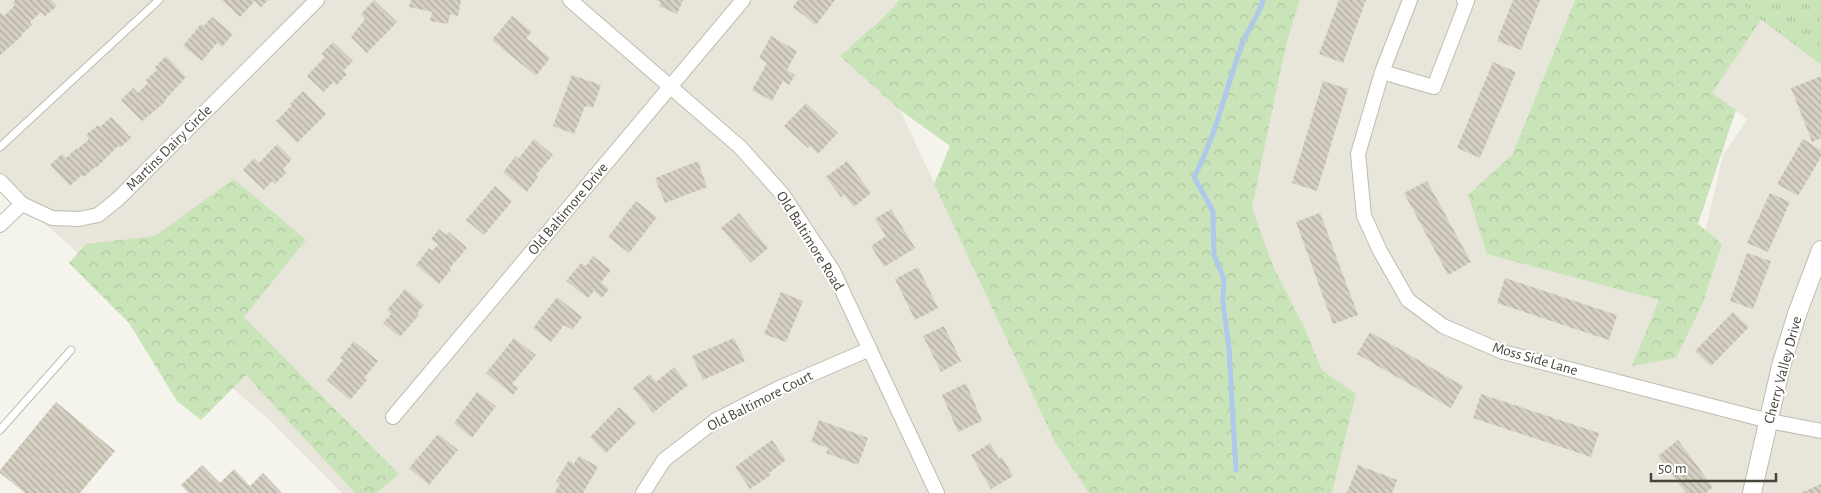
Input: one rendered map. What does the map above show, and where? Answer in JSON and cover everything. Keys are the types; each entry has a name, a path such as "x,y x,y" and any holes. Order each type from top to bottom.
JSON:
{"street":[{"name":"Martins Dairy Circle","path":"0,181 22,204 52,218 79,219 98,215 118,199 317,0"},
{"name":"Old Baltimore Road","path":"570,0 740,147 783,195 833,272 937,493"},
{"name":"Old Baltimore Drive","path":"393,417 743,0"},
{"name":"Moss Side Lane","path":"1410,0 1382,72 1358,154 1364,216 1380,251 1408,300 1443,326 1503,352 1769,422 1821,431"},
{"path":"1382,72 1434,87 1467,1 1464,0"},
{"path":"0,225 22,204"},
{"name":"Cherry Valley Drive","path":"1752,493 1781,366 1797,314 1821,250"},
{"name":"Old Baltimore Court","path":"643,493 664,460 716,420 777,388 870,349"}],"lane":[{"path":"0,147 159,0"},
{"path":"0,430 71,350"}],"shaded area":[{"path":"0,0 899,0 886,15 840,56 900,110 1055,442 1089,493 342,493 267,418 22,204 0,181"},
{"path":"1300,0 1575,0 1512,155 1468,195 1691,292 1723,155 1748,119 1711,93 1761,20 1821,65 1821,493 1332,493 1356,394 1322,370 1306,331 1273,266 1252,208 1286,45"}],"green space":[{"path":"899,0 1300,0 1286,45 1252,208 1273,266 1306,331 1322,370 1356,394 1332,493 1089,493 1055,442 934,184 950,146 900,110 840,56 886,15"},
{"path":"1575,0 1773,0 1712,93 1736,110 1698,224 1722,244 1702,305 1676,358 1632,366 1659,300 1487,254 1468,195 1512,155"},
{"path":"1739,0 1821,0 1821,65 1756,16"},
{"path":"234,179 306,240 244,317 399,474 376,493 355,493 246,375 201,420 177,401 129,323 69,263 86,244 155,236"}],"building":[{"path":"15,0 51,0 57,6 45,16 41,12 30,22 32,25 22,36 0,55 0,12 4,16 15,5 12,3"},
{"path":"222,0 268,0 261,7 255,1 240,17"},
{"path":"374,0 397,22 367,53 351,37 365,19 361,14"},
{"path":"411,0 461,0 458,16 450,14 448,24 430,21 432,12 409,7"},
{"path":"655,0 683,0 677,14 659,6 661,2"},
{"path":"798,0 835,0 816,25 793,7"},
{"path":"1339,0 1366,0 1343,63 1319,54"},
{"path":"1513,0 1540,0 1521,50 1497,41"},
{"path":"512,16 532,32 526,38 550,58 536,76 492,40"},
{"path":"212,17 233,34 222,47 217,43 202,61 183,46 201,24 204,26"},
{"path":"771,36 797,51 787,70 795,75 789,85 783,81 772,101 752,90 767,63 759,58"},
{"path":"333,42 353,61 343,71 347,74 337,85 333,82 324,92 307,76 325,57 321,54"},
{"path":"166,56 186,77 166,101 142,121 121,100 133,88 138,93 148,83 146,80 157,70 155,67"},
{"path":"1493,62 1516,72 1480,158 1457,148"},
{"path":"572,75 601,85 593,108 585,106 574,134 553,126"},
{"path":"1821,76 1821,138 1812,142 1791,88"},
{"path":"1323,81 1348,89 1317,191 1292,183"},
{"path":"303,91 326,114 297,143 276,121"},
{"path":"806,103 838,133 818,154 810,146 808,148 784,126"},
{"path":"111,117 131,138 120,148 118,146 96,168 84,177 82,175 70,186 50,165 62,154 66,158 78,149 89,139 86,135 98,125 100,127"},
{"path":"534,139 553,155 536,175 538,177 527,192 503,172 516,156 518,159"},
{"path":"1803,139 1821,150 1821,157 1798,196 1777,184"},
{"path":"277,144 292,159 283,169 286,173 275,184 272,181 264,190 243,170 254,158 259,163"},
{"path":"698,161 707,187 665,203 655,178"},
{"path":"847,161 871,193 854,207 844,195 841,197 826,177"},
{"path":"1427,181 1471,262 1448,275 1404,193"},
{"path":"495,186 512,201 484,235 466,220"},
{"path":"1770,193 1790,202 1768,252 1747,243"},
{"path":"636,201 657,217 629,253 608,237"},
{"path":"891,209 915,248 884,267 871,246 886,236 875,219"},
{"path":"739,213 768,248 751,263 721,228"},
{"path":"1320,213 1358,315 1333,324 1296,222"},
{"path":"439,229 446,235 449,232 467,248 439,284 416,265 429,248 432,251 438,244 431,239"},
{"path":"1747,253 1771,261 1753,309 1730,301"},
{"path":"593,256 611,270 601,282 609,289 602,298 594,291 588,298 566,281 581,263 586,266"},
{"path":"918,267 938,308 915,320 895,279"},
{"path":"1505,278 1617,315 1609,340 1497,303"},
{"path":"405,289 424,305 417,313 419,315 400,337 383,323 391,314 387,310"},
{"path":"781,292 803,301 786,342 764,334"},
{"path":"557,297 582,317 572,330 564,325 551,342 533,328"},
{"path":"1733,312 1749,327 1711,366 1695,351"},
{"path":"944,326 961,361 941,372 923,336"},
{"path":"1370,332 1463,386 1451,408 1357,354"},
{"path":"514,338 536,355 512,384 518,388 513,395 486,373"},
{"path":"734,338 745,361 703,380 692,356"},
{"path":"354,341 378,361 364,378 367,380 350,400 327,380 343,360 340,358"},
{"path":"674,367 688,385 653,413 633,388 650,374 656,382"},
{"path":"966,383 982,421 958,432 942,395"},
{"path":"477,392 496,406 472,438 454,423"},
{"path":"1481,394 1599,433 1591,457 1473,418"},
{"path":"56,402 115,451 80,493 25,493 0,473 0,470"},
{"path":"619,407 636,423 606,453 590,437"},
{"path":"819,420 868,438 858,465 826,453 828,448 811,442"},
{"path":"438,434 458,450 429,485 409,468"},
{"path":"772,440 786,460 769,473 771,475 750,489 735,467"},
{"path":"1678,440 1713,487 1706,493 1686,493 1658,456"},
{"path":"990,443 999,459 1002,457 1013,476 991,489 971,455"},
{"path":"579,456 598,467 583,493 554,493 560,484 556,481 569,460 574,464"},
{"path":"202,465 220,483 234,469 250,486 263,473 282,493 188,493 181,485"},
{"path":"1358,465 1397,480 1392,493 1347,493"},
{"path":"1821,484 1821,493 1801,493"}],"waterway":[{"path":"1236,470 1229,349 1223,302 1224,279 1214,255 1213,211 1194,177 1209,144 1243,42 1263,0"}]}
